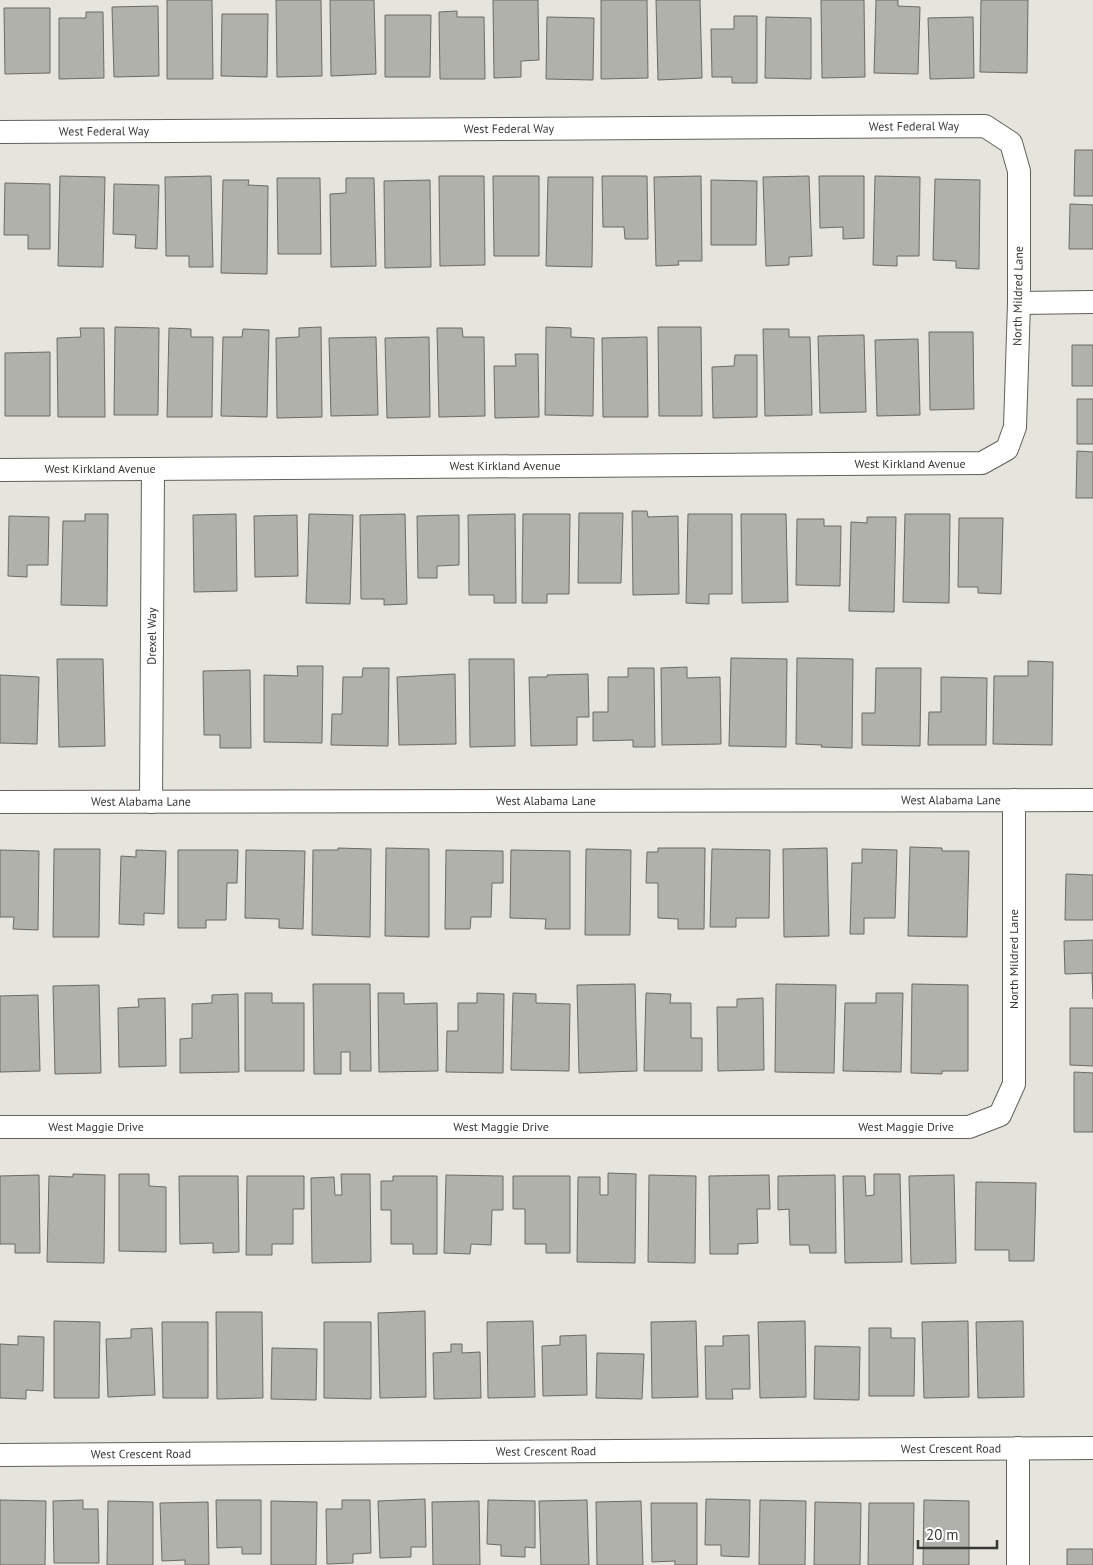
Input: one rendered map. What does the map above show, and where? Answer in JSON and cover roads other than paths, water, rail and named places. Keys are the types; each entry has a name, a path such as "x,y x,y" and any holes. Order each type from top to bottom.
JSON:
{"street":[{"name":"West Federal Way","path":"0,132 985,126 1011,143"},
{"name":"North Mildred Lane","path":"1007,449 1015,428 1019,303 1019,171 1011,143"},
{"path":"1019,303 1093,302"},
{"name":"West Kirkland Avenue","path":"0,470 982,463 1007,449"},
{"name":"Drexel Way","path":"151,802 153,469"},
{"name":"North Mildred Lane","path":"1000,1115 1014,1084 1014,800"},
{"name":"West Alabama Lane","path":"0,802 1093,800"},
{"name":"West Maggie Drive","path":"0,1127 969,1127 1000,1115"},
{"path":"1018,1448 1018,1565"},
{"name":"West Crescent Road","path":"0,1455 1093,1448"}]}
